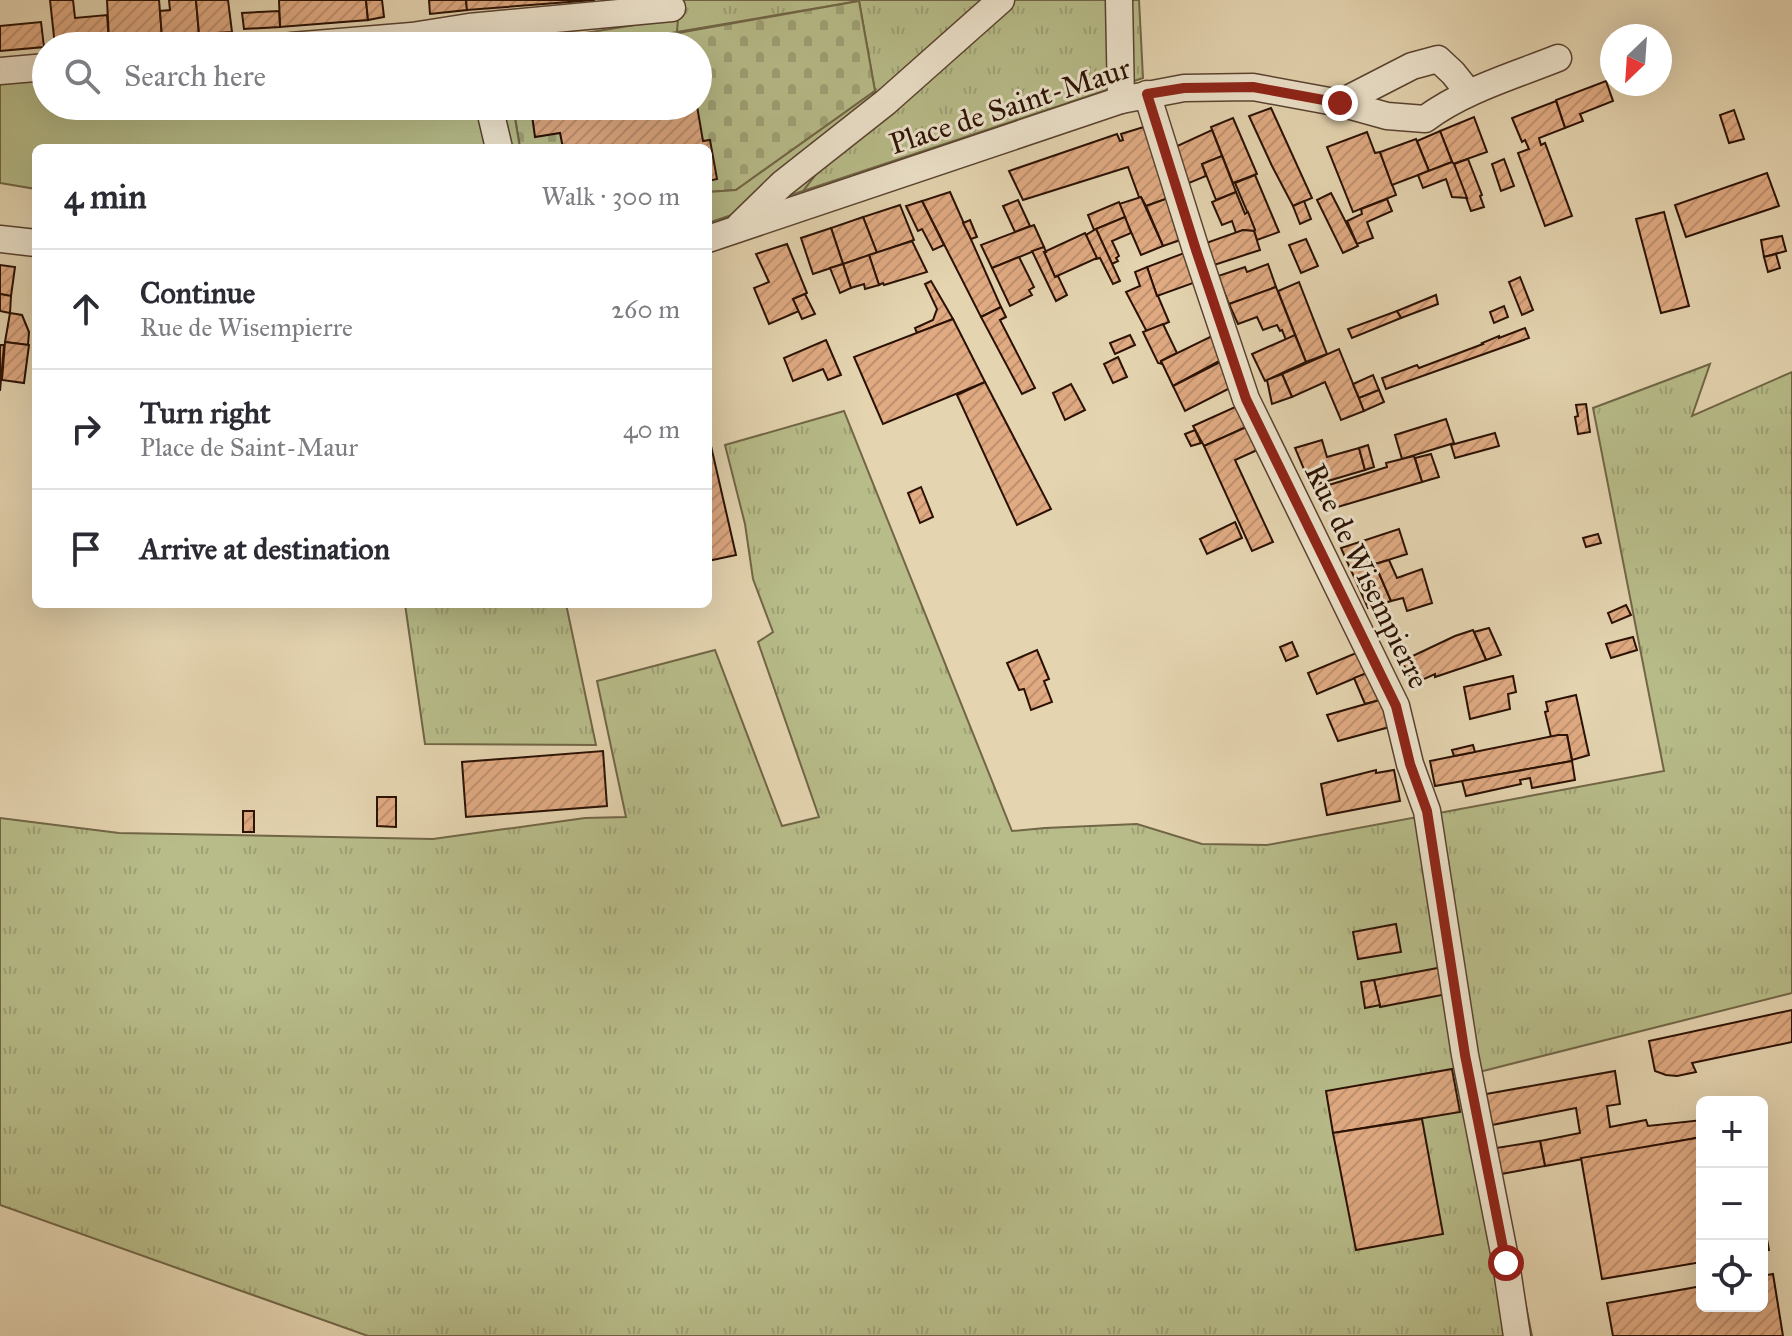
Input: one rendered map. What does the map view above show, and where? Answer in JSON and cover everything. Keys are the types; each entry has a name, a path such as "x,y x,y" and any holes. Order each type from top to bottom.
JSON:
{"street":[{"path":"734,230 782,184 886,102 1001,0"},
{"name":"Rue de Wisempierre","path":"1119,0 1134,97 1196,250 1246,399 1396,706 1410,764 1427,811 1465,1055 1506,1263 1517,1336"},
{"path":"501,32 672,8"},
{"name":"Place de Saint-Maur","path":"712,238 1134,97 1184,88 1253,87 1340,103 1387,116 1425,119 1445,104 1558,58"},
{"path":"1340,103 1412,66 1438,59 1469,93"},
{"path":"0,71 32,68"},
{"path":"492,120 498,144"},
{"path":"0,239 32,243"}],"green space":[{"path":"677,0 1139,0 1143,78 803,191 869,105 875,91 859,1 677,32"},
{"path":"859,1 875,91 736,190 712,192 712,144 519,144 515,120 712,120 712,32 684,32"},
{"path":"678,18 677,32 592,32"},
{"path":"32,80 32,120 515,120 519,144 32,144 32,188 0,183 0,82"},
{"path":"875,91 869,105 803,191 712,222 712,192 736,190"},
{"path":"1710,364 1692,416 1792,372 1792,993 1479,1072 1532,1336 368,1336 0,1205 0,818 119,833 433,839 585,818 626,817 597,681 715,650 782,826 819,817 758,642 773,632 753,579 745,524 725,445 844,411 1012,831 1137,824 1202,844 1267,845 1664,771 1593,408"},
{"path":"406,608 567,608 596,745 425,744"}],"building":[{"path":"50,0 73,0 75,18 107,15 108,32 53,32"},
{"path":"107,0 159,0 162,32 109,32"},
{"path":"169,0 196,0 199,32 162,32 160,11 170,10"},
{"path":"196,0 228,0 232,32 199,32"},
{"path":"279,0 366,0 368,20 280,27"},
{"path":"366,0 382,0 384,17 368,20"},
{"path":"429,0 466,0 467,10 430,14"},
{"path":"466,0 595,0 467,10"},
{"path":"279,11 280,27 244,29 242,13"},
{"path":"41,22 42,32 32,32 32,48 0,51 0,26"},
{"path":"1600,83 1600,96 1611,96 1613,101 1580,114 1583,121 1565,128 1556,100"},
{"path":"1556,101 1565,128 1539,138 1541,145 1545,143 1572,216 1545,226 1518,153 1529,149 1525,140 1522,142 1512,118"},
{"path":"1271,108 1312,198 1293,206 1249,116"},
{"path":"1734,110 1744,139 1729,143 1720,115"},
{"path":"1474,117 1487,152 1453,164 1440,131"},
{"path":"1233,118 1257,174 1233,183 1211,127"},
{"path":"533,120 699,120 703,141 710,140 711,144 562,144 560,133 535,137"},
{"path":"1147,126 1174,196 1146,206 1139,197 1128,167 1023,200 1009,171 1117,134 1120,141 1123,140 1121,134"},
{"path":"1212,130 1222,156 1202,164 1206,176 1189,183 1175,147"},
{"path":"1440,131 1452,162 1429,171 1417,141"},
{"path":"1367,132 1375,153 1380,152 1396,195 1353,212 1327,147"},
{"path":"1416,139 1429,171 1392,185 1380,152"},
{"path":"712,151 717,179 712,180"},
{"path":"1222,156 1236,192 1216,200 1202,164"},
{"path":"1468,159 1484,207 1471,211 1454,164"},
{"path":"1504,159 1514,186 1501,191 1492,164"},
{"path":"1452,162 1467,198 1452,197 1446,179 1423,188 1418,175"},
{"path":"1767,173 1779,206 1686,237 1675,205"},
{"path":"1255,175 1279,232 1257,240 1235,183"},
{"path":"950,192 1001,307 981,317 922,201"},
{"path":"1236,192 1245,214 1248,212 1254,231 1236,233 1232,221 1222,225 1212,202"},
{"path":"1331,193 1358,246 1343,253 1317,200"},
{"path":"1174,196 1186,238 1163,246 1146,206"},
{"path":"1141,197 1163,246 1141,255 1119,204"},
{"path":"1387,199 1392,211 1367,222 1373,238 1357,244 1347,221 1362,214 1361,209"},
{"path":"1018,200 1030,226 1015,232 1003,206"},
{"path":"922,201 944,245 933,250 922,229 918,231 906,206"},
{"path":"1304,201 1311,219 1300,224 1293,206"},
{"path":"1119,202 1125,217 1094,230 1088,215"},
{"path":"900,205 914,240 877,253 863,217"},
{"path":"1664,212 1689,306 1661,313 1636,219"},
{"path":"863,217 877,253 843,264 831,228"},
{"path":"1125,217 1131,233 1112,241 1119,256 1116,258 1118,261 1112,264 1096,229"},
{"path":"970,220 977,237 971,239 963,223"},
{"path":"1034,225 1044,247 992,268 981,245"},
{"path":"831,228 843,264 813,274 801,238"},
{"path":"1096,229 1120,281 1113,284 1100,258 1096,259 1086,235"},
{"path":"1243,230 1254,231 1260,250 1214,265 1206,243"},
{"path":"1085,233 1097,258 1055,277 1044,252"},
{"path":"1782,236 1786,251 1764,257 1761,240"},
{"path":"1306,239 1318,266 1301,273 1289,245"},
{"path":"912,241 927,272 879,285 869,255"},
{"path":"787,244 807,293 793,299 799,311 769,324 754,288 769,282 756,254"},
{"path":"1044,247 1055,277 1058,276 1067,295 1056,301 1032,251"},
{"path":"1187,252 1196,282 1157,296 1147,267"},
{"path":"1776,254 1780,268 1768,272 1764,257"},
{"path":"869,255 879,285 865,289 864,284 851,288 843,264"},
{"path":"1019,257 1034,287 1029,290 1032,295 1010,306 992,268"},
{"path":"843,264 851,288 840,293 830,268"},
{"path":"1268,264 1276,287 1229,304 1218,276 1245,267 1247,272"},
{"path":"0,265 15,267 11,296 0,294"},
{"path":"1147,267 1169,322 1147,332 1126,292 1140,286 1135,272"},
{"path":"1520,277 1533,310 1522,315 1509,282"},
{"path":"931,281 953,319 917,333 915,328 933,320 937,309 925,284"},
{"path":"1299,282 1327,354 1306,362 1278,291"},
{"path":"1276,287 1295,335 1286,340 1277,325 1263,330 1257,317 1238,324 1229,304"},
{"path":"0,294 11,296 10,313 0,311"},
{"path":"805,294 815,314 802,319 793,299"},
{"path":"1436,295 1438,304 1401,318 1397,311"},
{"path":"1504,306 1508,317 1494,323 1490,312"},
{"path":"1001,307 1006,317 1000,320 1035,388 1022,394 981,317"},
{"path":"1397,311 1401,318 1352,338 1348,329"},
{"path":"10,313 22,315 29,332 28,345 5,342"},
{"path":"953,319 985,382 883,424 854,357"},
{"path":"1163,324 1177,353 1161,361 1162,364 1158,363 1143,332"},
{"path":"1525,328 1529,338 1386,389 1382,378 1417,365 1419,368"},
{"path":"1130,335 1135,345 1115,354 1110,343"},
{"path":"1295,335 1306,362 1265,381 1252,354"},
{"path":"1212,336 1223,359 1173,386 1161,361"},
{"path":"826,340 841,375 828,380 823,369 793,381 784,358"},
{"path":"5,342 29,345 24,383 2,380"},
{"path":"0,345 4,345 0,391"},
{"path":"1339,349 1364,411 1341,420 1325,382 1292,397 1282,374"},
{"path":"1118,357 1127,377 1113,383 1104,364"},
{"path":"1224,360 1236,385 1185,411 1173,386"},
{"path":"1282,374 1292,397 1272,404 1267,380"},
{"path":"1373,375 1379,390 1359,398 1353,384"},
{"path":"985,382 1051,509 1017,525 957,395"},
{"path":"1071,384 1085,410 1065,420 1053,393"},
{"path":"1379,390 1384,402 1364,411 1359,398"},
{"path":"1244,403 1253,424 1204,446 1193,426"},
{"path":"1586,404 1590,432 1578,434 1576,405"},
{"path":"1446,419 1454,443 1402,459 1395,435"},
{"path":"1253,424 1264,447 1235,460 1273,542 1252,551 1204,446"},
{"path":"1195,430 1201,443 1191,446 1185,434"},
{"path":"1495,433 1499,446 1455,458 1451,445"},
{"path":"1322,440 1327,457 1359,448 1365,470 1311,486 1295,448"},
{"path":"1368,445 1374,467 1365,470 1359,448"},
{"path":"712,450 736,555 712,560"},
{"path":"1431,454 1439,477 1422,482 1415,458"},
{"path":"1414,456 1422,482 1324,511 1316,489"},
{"path":"921,487 933,517 920,523 908,493"},
{"path":"1235,522 1242,538 1207,554 1200,539"},
{"path":"1399,529 1407,554 1375,564 1391,601 1368,608 1341,548"},
{"path":"1598,534 1601,543 1586,547 1583,538"},
{"path":"1389,560 1397,578 1422,569 1432,603 1407,611 1403,598 1391,601 1375,564"},
{"path":"1626,605 1631,615 1612,623 1608,613"},
{"path":"1489,628 1501,655 1486,660 1474,632"},
{"path":"1473,630 1486,660 1435,677 1435,674 1413,684 1402,661"},
{"path":"1633,637 1637,650 1611,658 1606,644"},
{"path":"1292,642 1298,656 1286,661 1280,647"},
{"path":"1037,650 1049,679 1044,681 1052,702 1031,710 1024,689 1019,690 1007,663"},
{"path":"1361,651 1372,671 1317,694 1308,673"},
{"path":"1372,671 1387,698 1365,704 1354,678"},
{"path":"1513,676 1516,692 1508,694 1510,709 1470,719 1464,687"},
{"path":"1576,695 1589,755 1572,760 1567,735 1551,737 1545,712 1548,711 1546,702"},
{"path":"1387,698 1397,725 1338,741 1327,715"},
{"path":"1567,735 1572,761 1435,786 1430,761"},
{"path":"1473,745 1475,752 1454,756 1452,750"},
{"path":"603,751 607,806 466,817 462,762"},
{"path":"1572,761 1575,780 1532,788 1530,778 1520,780 1521,784 1466,796 1462,781"},
{"path":"1376,770 1376,773 1394,770 1400,801 1327,815 1321,784"},
{"path":"377,797 396,797 396,827 377,826"},
{"path":"243,811 254,811 254,832 243,832"},
{"path":"1396,924 1401,952 1358,959 1353,932"},
{"path":"1443,967 1447,994 1380,1007 1374,980"},
{"path":"1374,980 1380,1005 1365,1008 1361,982"},
{"path":"1792,1010 1792,1042 1692,1063 1696,1072 1677,1076 1655,1071 1649,1041"},
{"path":"1452,1069 1460,1112 1333,1133 1326,1091"},
{"path":"1615,1071 1620,1104 1607,1106 1610,1127 1646,1120 1648,1126 1696,1121 1696,1138 1545,1166 1540,1141 1580,1133 1576,1108 1492,1125 1486,1094"},
{"path":"1422,1119 1443,1234 1356,1250 1333,1133"},
{"path":"1696,1138 1696,1263 1602,1279 1581,1158"},
{"path":"1540,1141 1545,1166 1501,1174 1496,1148"},
{"path":"1773,1274 1783,1336 1613,1336 1607,1303 1696,1287 1696,1312 1768,1312 1768,1275"}],"route":[{"path":"1340,103 1253,87 1184,88 1147,94 1246,399 1396,706 1410,764 1427,811 1465,1055 1506,1263"}]}
